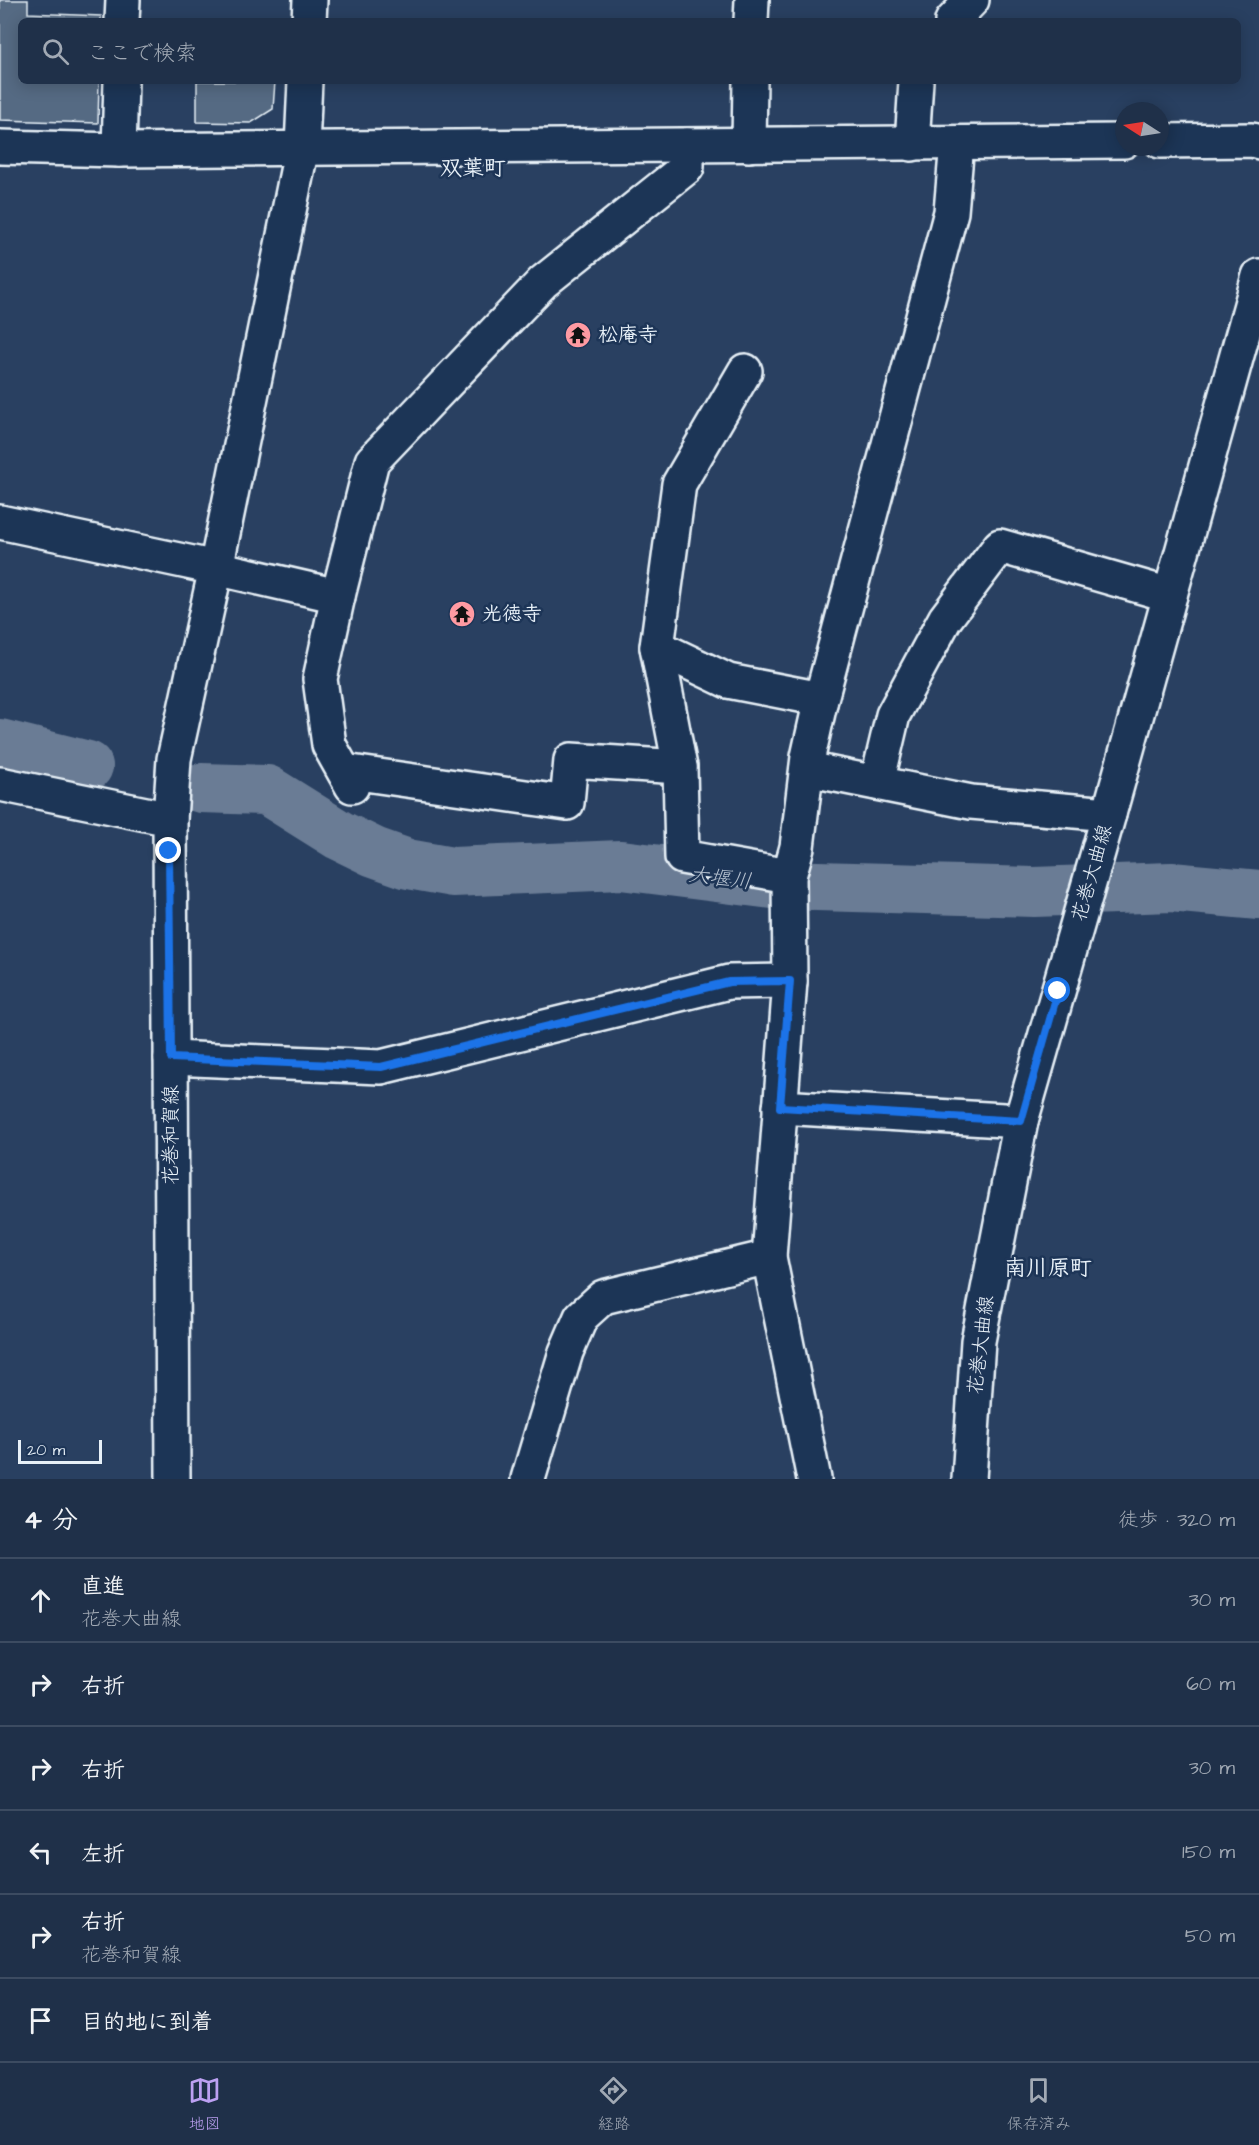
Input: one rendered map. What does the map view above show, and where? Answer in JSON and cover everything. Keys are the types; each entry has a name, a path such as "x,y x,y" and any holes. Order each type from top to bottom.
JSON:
{"street":[{"path":"122,18 123,0"},
{"path":"309,18 310,0"},
{"path":"752,0 752,18"},
{"path":"955,18 972,0"},
{"path":"119,150 121,84"},
{"name":"花巻和賀線","path":"173,1479 170,819 174,759 216,568 302,147 305,84"},
{"path":"749,145 750,84"},
{"path":"912,144 916,84"},
{"path":"1169,141 1252,140 1259,142"},
{"path":"0,147 119,150 1115,141"},
{"path":"814,1479 769,1257 790,981 789,889 807,769 821,699 951,212 957,143"},
{"path":"680,767 571,760 567,803 348,779 329,745 320,679 372,461 543,282 687,167 687,146"},
{"name":"花巻大曲線","path":"969,1479 978,1341 1021,1121 1259,276"},
{"path":"745,371 679,484 657,647 680,767 682,856 789,889"},
{"path":"0,522 338,596"},
{"path":"877,783 893,715 945,619 1000,546 1170,595"},
{"path":"657,647 728,681 821,699"},
{"path":"807,769 971,802 1109,815"},
{"path":"0,784 170,819"},
{"path":"171,1058 381,1067 729,982 790,981"},
{"path":"780,1107 1021,1121"},
{"path":"528,1479 566,1352 581,1317 603,1297 769,1257"}],"building":[{"path":"0,0 28,0 28,13 101,16 101,18 18,18 18,84 99,84 98,123 0,120"},
{"path":"197,84 275,84 273,109 251,123 197,122"}],"waterway":[{"name":"大堰川","path":"0,744 88,766"},
{"name":"大堰川","path":"201,788 267,790 339,835 374,852 408,864 453,872 621,865 781,885 1034,892 1171,887 1259,895"}],"place":[{"name":"松庵寺","path":"578,335"},
{"name":"光徳寺","path":"462,614"}],"district":[{"name":"双葉町","path":"473,168"},
{"name":"南川原町","path":"1048,1268"}],"route":[{"path":"169,851 171,1058 381,1067 729,982 790,981 780,1107 1021,1121 1058,991"}]}
